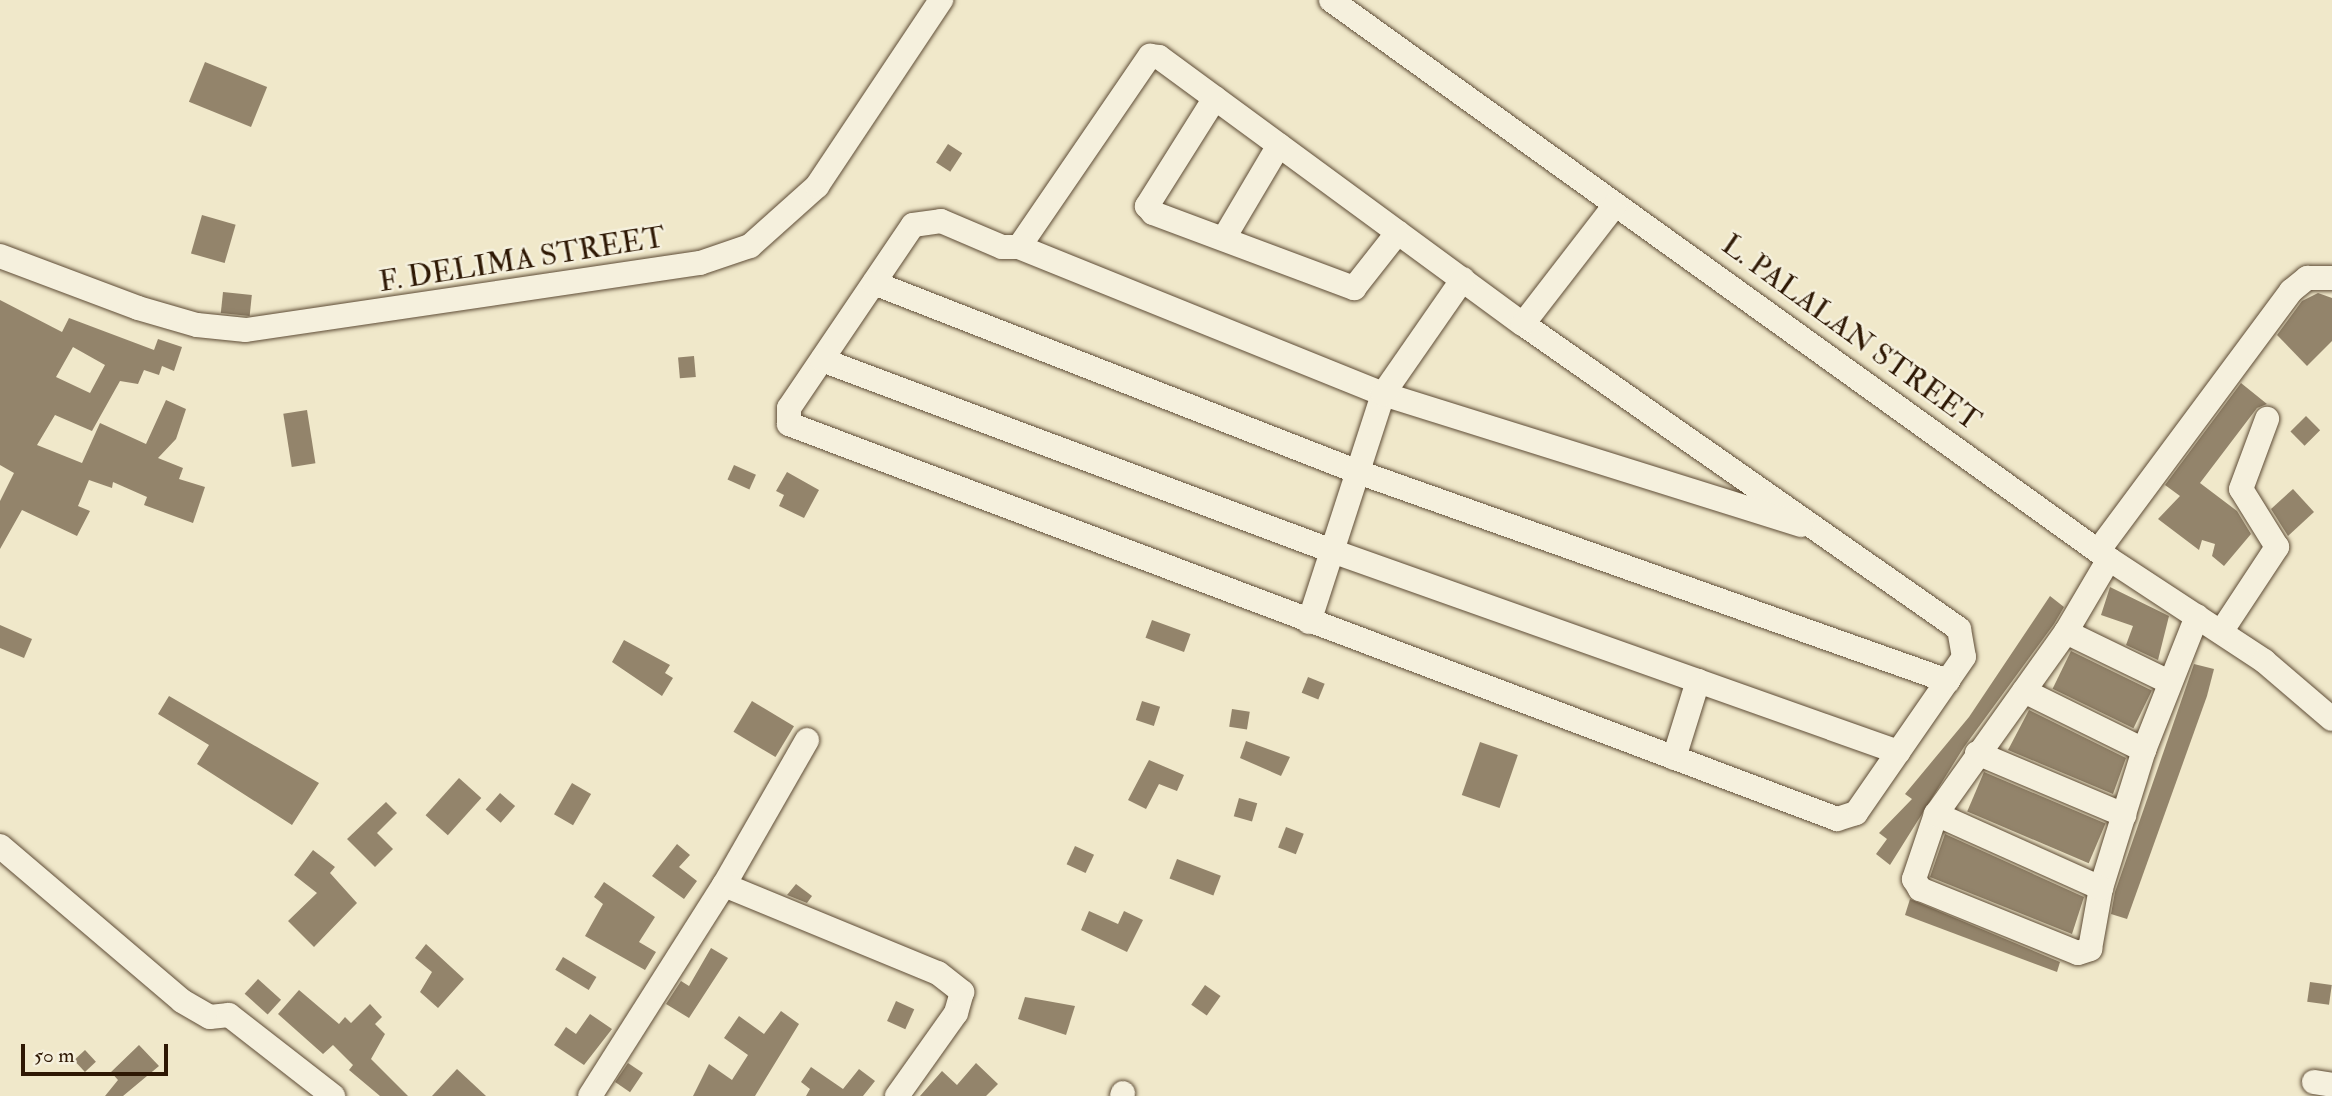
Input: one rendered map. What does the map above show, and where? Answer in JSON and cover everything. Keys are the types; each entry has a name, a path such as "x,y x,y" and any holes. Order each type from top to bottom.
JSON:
{"street":[{"name":"F. DELIMA STREET","path":"0,257 150,311 246,330 700,263 750,246 817,186 941,0"},
{"name":"L. PALALAN STREET","path":"1331,0 1615,205 1792,326 2104,555 2221,632 2332,719"},
{"path":"1019,247 1143,59 1159,57 1523,324 1825,533 1959,629 1964,657 1856,813 1837,819 798,432 789,424 789,408 913,225 926,218 1002,247 1019,247 1383,394 1825,533"},
{"path":"1215,98 1147,206 1161,217 1354,288 1398,232"},
{"path":"1224,238 1279,145"},
{"path":"1523,324 1615,205"},
{"path":"2197,617 2144,750 2101,888 2094,944 2078,953 1920,889 1914,879 1936,814 2066,632 2104,555 2291,290 2307,278 2332,278"},
{"path":"1309,622 1383,394 1462,279"},
{"path":"874,283 1358,472 1948,681"},
{"path":"822,360 1332,551 1898,752"},
{"path":"2221,632 2277,547 2241,489 2267,419"},
{"path":"2066,632 2169,682"},
{"path":"1674,758 1698,681"},
{"path":"2024,691 2144,750"},
{"path":"590,1096 724,885 807,740"},
{"path":"1977,753 2124,815"},
{"path":"1936,814 2101,888"},
{"path":"0,846 182,1002 210,1017 229,1015 333,1096"},
{"path":"724,885 939,974 962,992 956,1013 897,1096"}],"building":[{"path":"205,62 267,87 251,127 189,102"},
{"path":"948,144 962,153 950,172 936,162"},
{"path":"202,215 236,225 225,263 191,253"},
{"path":"223,292 252,295 250,316 221,313"},
{"path":"2318,293 2332,298 2332,341 2307,366 2277,335 2302,301"},
{"path":"0,300 62,332 69,318 154,350 158,339 182,347 174,371 162,366 159,375 144,370 138,384 120,381 92,431 55,415 37,445 82,463 100,423 146,444 166,400 186,409 176,439 158,458 183,468 179,479 205,487 193,523 144,505 147,497 113,482 112,488 89,480 78,506 90,511 77,536 22,510 0,549 0,501 14,473 0,465","holes":["73,347 105,365 90,393 56,377"]},
{"path":"694,356 696,377 680,378 678,357"},
{"path":"2241,383 2267,404 2257,408 2200,483 2237,511 2251,534 2224,566 2212,556 2215,544 2202,540 2199,550 2158,519 2180,496 2165,485"},
{"path":"307,410 315,463 292,467 283,414"},
{"path":"2306,416 2320,430 2305,446 2290,432"},
{"path":"734,465 756,475 749,489 727,480"},
{"path":"787,472 819,490 804,518 779,506 784,495 776,491"},
{"path":"2293,489 2314,512 2288,536 2271,509"},
{"path":"2110,587 2169,616 2158,660 2126,645 2133,626 2101,615"},
{"path":"2050,596 2064,607 2054,624 1964,747 1890,865 1876,854 1887,839 1879,833 1912,799 1905,794 1969,717"},
{"path":"1152,620 1191,634 1184,652 1146,638"},
{"path":"0,625 32,639 24,658 0,648"},
{"path":"624,640 670,665 665,673 673,678 662,696 612,662"},
{"path":"2071,651 2152,690 2133,728 2053,689"},
{"path":"2194,664 2214,669 2207,696 2127,919 2111,914 2115,892"},
{"path":"1308,677 1325,684 1318,700 1302,693"},
{"path":"169,696 319,783 292,825 197,764 209,745 158,714"},
{"path":"752,701 794,726 775,757 733,732"},
{"path":"1142,701 1160,707 1154,726 1136,720"},
{"path":"1232,709 1250,712 1247,730 1229,727"},
{"path":"2029,710 2126,758 2113,794 2008,750"},
{"path":"1246,741 1290,757 1281,776 1240,758"},
{"path":"1480,742 1518,755 1500,808 1462,795"},
{"path":"1149,760 1184,775 1177,791 1159,784 1146,809 1128,800"},
{"path":"1984,772 2106,824 2089,863 1967,812"},
{"path":"459,778 481,798 448,835 426,815"},
{"path":"572,783 591,794 573,825 554,814"},
{"path":"500,793 515,806 501,823 486,810"},
{"path":"1239,798 1257,803 1252,822 1234,816"},
{"path":"386,802 397,813 377,833 393,849 375,867 347,839"},
{"path":"1286,827 1304,834 1296,854 1278,848"},
{"path":"1945,834 2084,897 2072,934 1930,877"},
{"path":"677,844 690,855 679,867 697,881 684,899 652,876"},
{"path":"1075,846 1094,855 1086,873 1067,864"},
{"path":"313,850 335,867 330,873 357,903 314,947 288,921 317,893 294,875"},
{"path":"1177,859 1221,876 1213,895 1169,879"},
{"path":"604,882 655,917 639,942 656,952 645,970 585,936 603,904 594,897"},
{"path":"796,884 812,896 807,903 787,895"},
{"path":"1910,899 2060,962 2057,972 1905,915"},
{"path":"1089,911 1118,924 1124,911 1143,920 1127,952 1081,930"},
{"path":"426,944 464,979 438,1008 420,992 432,972 415,958"},
{"path":"711,948 728,958 689,1018 666,1004 681,981 689,986"},
{"path":"563,957 596,977 589,990 555,970"},
{"path":"258,979 281,1000 268,1015 245,994"},
{"path":"2310,982 2332,985 2329,1005 2307,1002"},
{"path":"1205,985 1221,996 1207,1016 1191,1005"},
{"path":"299,990 339,1024 345,1017 351,1023 370,1004 382,1017 375,1024 385,1034 371,1059 408,1096 380,1096 349,1070 353,1065 333,1045 323,1054 278,1014"},
{"path":"1025,997 1075,1006 1066,1035 1018,1019"},
{"path":"896,1001 914,1009 905,1029 887,1021"},
{"path":"781,1011 799,1024 755,1096 693,1096 709,1064 732,1080 748,1055 724,1038 739,1016 764,1034"},
{"path":"590,1014 612,1029 584,1065 554,1045 566,1027 576,1034"},
{"path":"139,1045 159,1066 123,1096 105,1096 118,1080 111,1072"},
{"path":"85,1050 96,1062 85,1072 74,1060"},
{"path":"628,1063 643,1073 630,1092 615,1082"},
{"path":"976,1063 998,1084 986,1096 920,1096 942,1071 957,1085"},
{"path":"811,1067 843,1089 859,1069 875,1081 863,1096 806,1096 810,1089 801,1082"},
{"path":"457,1069 486,1096 432,1096"}]}
